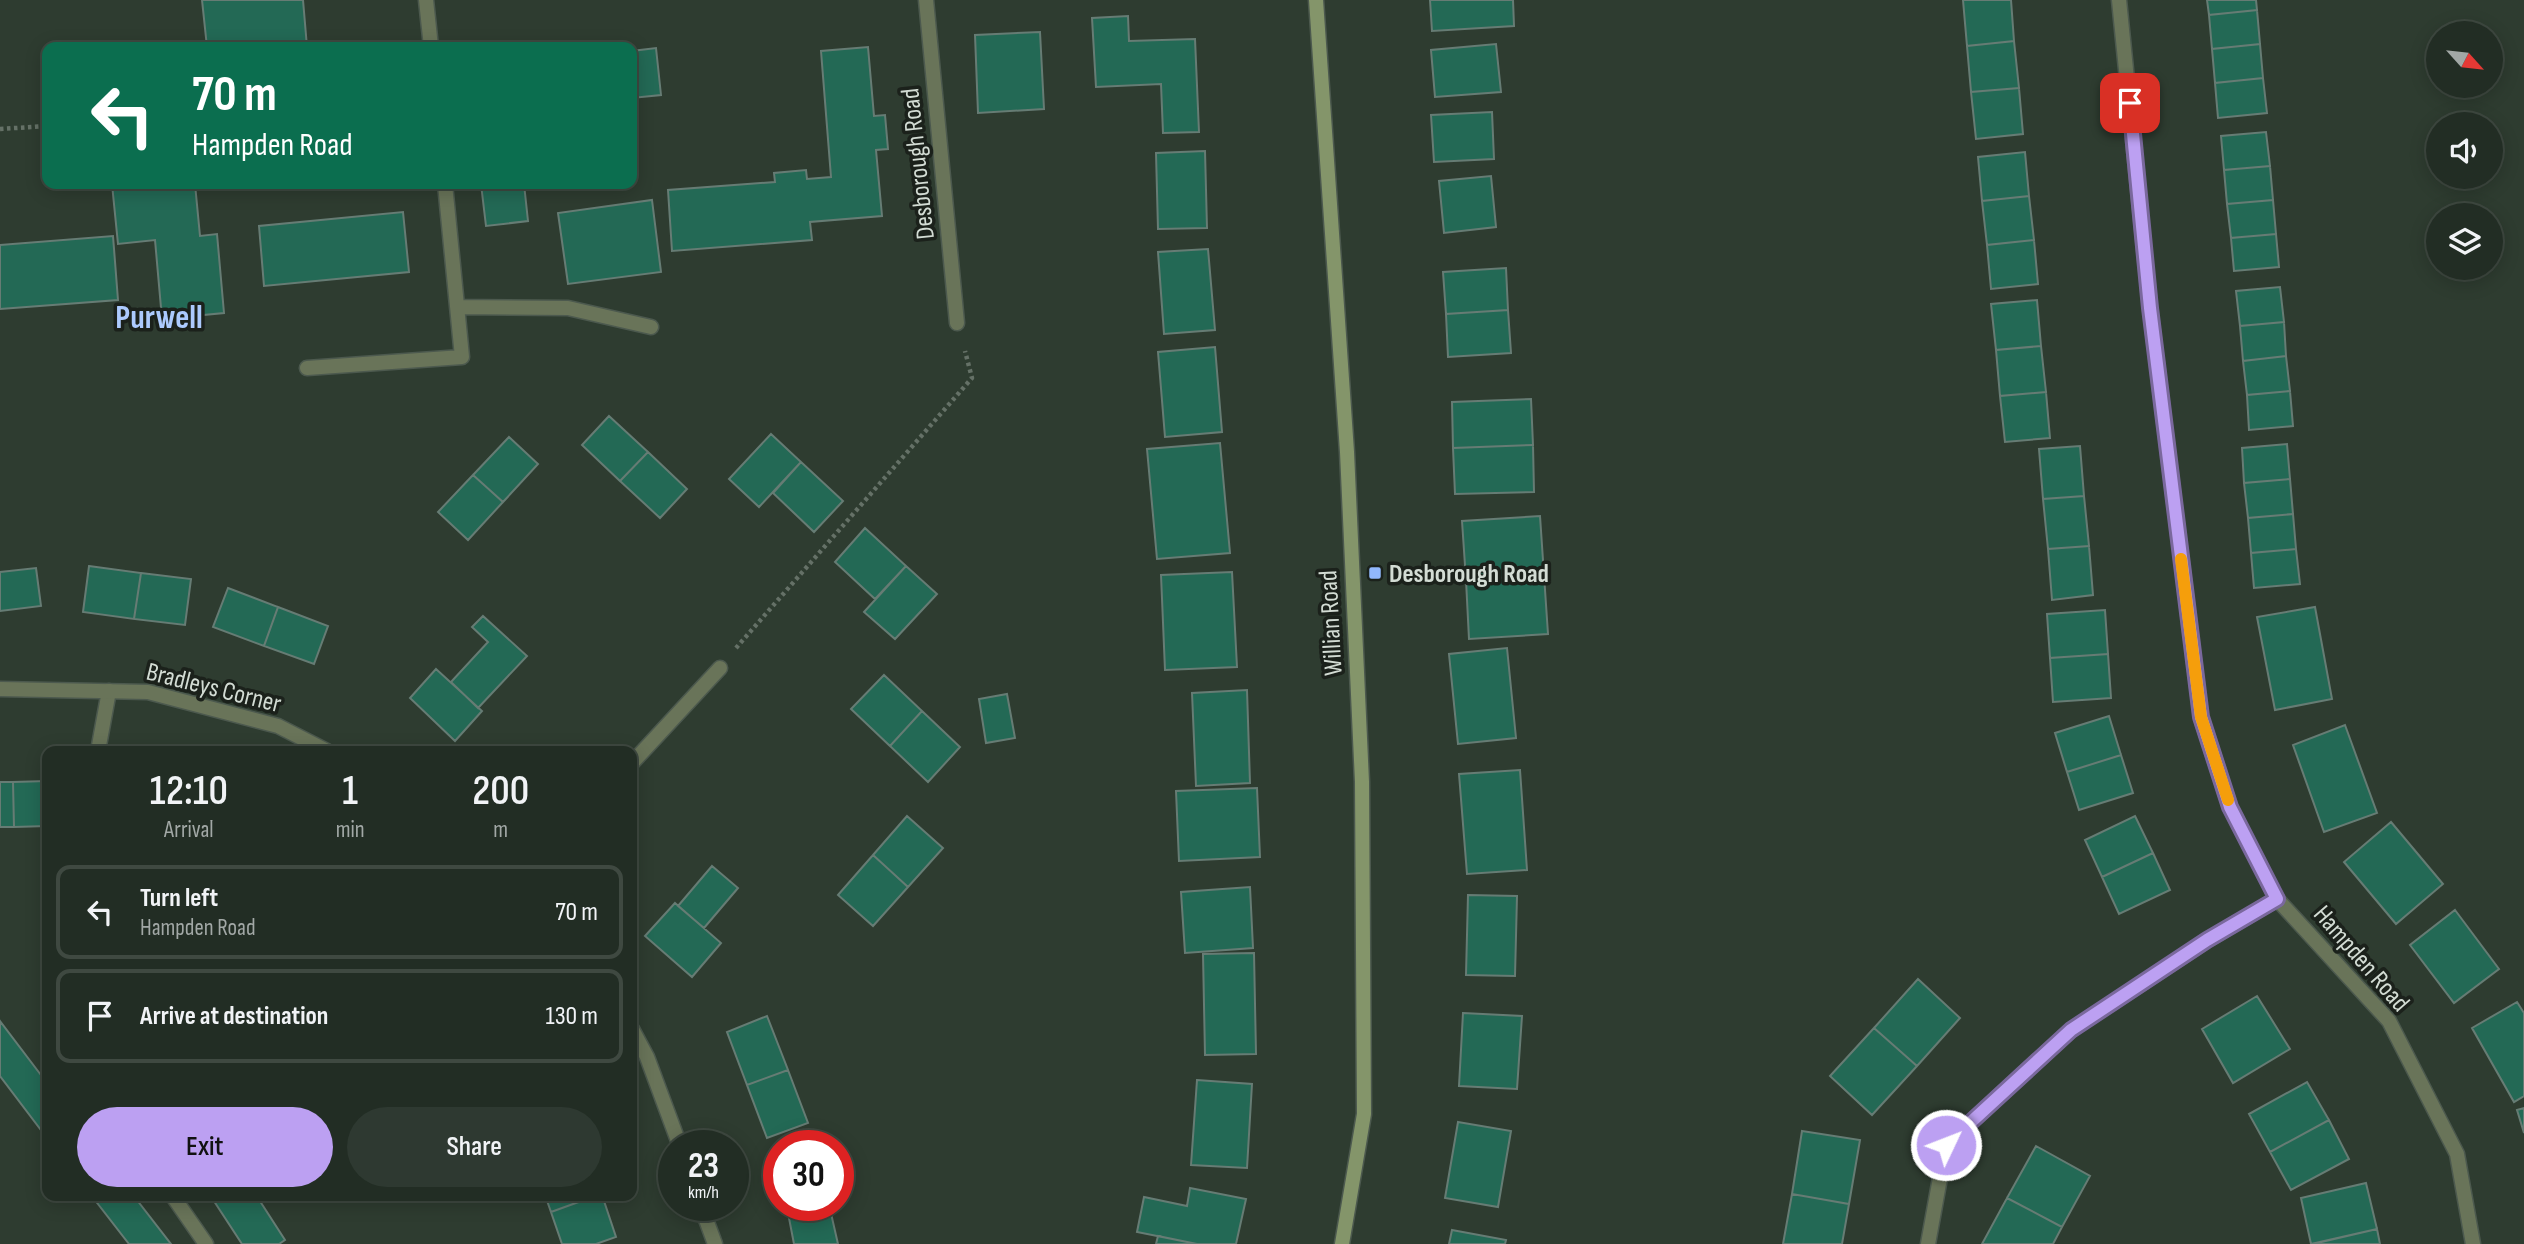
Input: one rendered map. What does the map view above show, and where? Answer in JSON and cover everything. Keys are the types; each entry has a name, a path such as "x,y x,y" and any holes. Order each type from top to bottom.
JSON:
{"street":[{"path":"426,0 430,42"},
{"name":"Desborough Road","path":"926,0 957,323"},
{"name":"Willian Road","path":"1316,0 1347,452 1362,782 1364,1114 1342,1244"},
{"name":"Hampden Road","path":"2119,0 2150,308 2201,717 2230,807 2277,899 2389,1021 2456,1154 2473,1244"},
{"path":"307,368 462,357 445,189"},
{"path":"457,307 568,308 651,327"},
{"path":"637,758 720,668"},
{"name":"Bradleys Corner","path":"0,689 148,692 278,726 317,746"},
{"path":"98,746 109,691"},
{"path":"1928,1244 1946,1145 2071,1030 2207,940 2277,899"},
{"path":"637,1038 648,1057 674,1130"},
{"path":"176,1201 206,1244"},
{"path":"707,1221 715,1244"}],"path":[{"path":"0,129 42,126"},
{"path":"720,668 972,378 957,323"}],"building":[{"path":"202,0 303,0 307,42 206,42"},
{"path":"1430,0 1513,0 1514,26 1432,31"},
{"path":"1963,0 2011,0 2014,41 1967,46"},
{"path":"2207,0 2256,0 2257,10 2209,15"},
{"path":"2257,10 2260,44 2212,49 2209,15"},
{"path":"1128,16 1129,41 1195,39 1199,132 1163,133 1161,84 1096,87 1092,18"},
{"path":"1040,32 1044,109 978,113 975,35"},
{"path":"2014,41 2019,88 1971,92 1967,46"},
{"path":"1496,44 1501,92 1435,97 1431,50"},
{"path":"2260,44 2263,78 2215,83 2212,49"},
{"path":"868,47 874,116 885,115 888,149 876,150 882,216 810,222 812,240 672,251 668,190 775,182 774,173 806,170 807,179 831,177 821,51"},
{"path":"656,48 661,95 637,97 637,50"},
{"path":"2263,78 2267,113 2218,118 2215,83"},
{"path":"2019,88 2023,134 1976,139 1971,92"},
{"path":"1492,112 1494,159 1434,162 1431,115"},
{"path":"2266,132 2270,166 2224,170 2221,136"},
{"path":"1205,151 1207,228 1158,229 1156,153"},
{"path":"2025,152 2029,196 1982,201 1978,157"},
{"path":"2270,166 2273,200 2227,204 2224,170"},
{"path":"1491,176 1496,227 1444,233 1439,181"},
{"path":"112,189 195,189 200,236 217,234 224,313 162,319 155,240 118,244"},
{"path":"482,189 525,189 528,221 486,226"},
{"path":"2029,196 2034,240 1987,245 1982,201"},
{"path":"652,200 661,272 568,284 558,213"},
{"path":"2273,200 2276,234 2231,238 2227,204"},
{"path":"403,212 409,272 264,286 259,226"},
{"path":"2276,234 2279,267 2234,271 2231,238"},
{"path":"113,236 118,300 0,309 0,245"},
{"path":"2034,240 2038,284 1991,289 1987,245"},
{"path":"1208,249 1215,330 1164,334 1158,252"},
{"path":"1506,268 1508,310 1446,314 1443,272"},
{"path":"2280,287 2284,322 2240,326 2236,291"},
{"path":"2037,300 2041,346 1996,350 1991,304"},
{"path":"1508,310 1511,353 1448,357 1446,314"},
{"path":"2284,322 2286,356 2243,361 2240,326"},
{"path":"2041,346 2046,392 2000,396 1996,350"},
{"path":"1215,347 1222,432 1165,437 1158,352"},
{"path":"2286,356 2290,391 2247,395 2243,361"},
{"path":"2290,391 2293,426 2249,430 2247,395"},
{"path":"2046,392 2050,438 2005,442 2000,396"},
{"path":"1531,399 1533,445 1453,448 1452,402"},
{"path":"609,416 648,452 620,481 582,445"},
{"path":"771,434 801,462 759,507 729,479"},
{"path":"509,437 538,464 503,502 473,475"},
{"path":"1220,443 1230,553 1157,559 1147,449"},
{"path":"2287,444 2290,479 2244,483 2242,448"},
{"path":"1533,445 1534,492 1455,494 1453,448"},
{"path":"2080,446 2084,496 2043,499 2039,449"},
{"path":"648,452 687,489 660,518 620,481"},
{"path":"801,462 843,501 814,532 773,493"},
{"path":"473,475 503,502 468,540 438,512"},
{"path":"2290,479 2293,514 2248,518 2244,483"},
{"path":"2084,496 2089,546 2048,549 2043,499"},
{"path":"2293,514 2296,549 2251,553 2248,518"},
{"path":"1540,516 1544,575 1466,580 1462,521"},
{"path":"865,528 906,566 875,599 835,562"},
{"path":"2089,546 2093,595 2052,600 2048,549"},
{"path":"2296,549 2300,584 2254,588 2251,553"},
{"path":"89,566 141,573 134,619 83,612"},
{"path":"906,566 937,594 895,639 864,612"},
{"path":"36,568 41,606 0,611 0,572"},
{"path":"1232,572 1237,667 1165,670 1161,575"},
{"path":"141,573 191,579 185,625 134,619"},
{"path":"1544,575 1548,634 1469,639 1466,580"},
{"path":"228,588 278,607 264,646 213,627"},
{"path":"278,607 328,626 314,664 264,646"},
{"path":"2315,607 2332,699 2275,710 2257,617"},
{"path":"2105,610 2108,654 2050,658 2047,614"},
{"path":"483,616 527,656 478,708 451,682 488,642 472,627"},
{"path":"1507,648 1516,738 1458,744 1449,654"},
{"path":"2108,654 2111,698 2053,702 2050,658"},
{"path":"436,669 482,711 455,741 410,698"},
{"path":"884,675 922,711 890,746 851,709"},
{"path":"1247,690 1250,783 1196,786 1192,693"},
{"path":"1007,694 1015,738 986,743 979,699"},
{"path":"922,711 960,747 928,782 890,746"},
{"path":"2109,716 2121,755 2067,772 2055,733"},
{"path":"2345,725 2377,813 2324,832 2293,745"},
{"path":"2121,755 2133,793 2079,810 2067,772"},
{"path":"1520,770 1527,870 1467,874 1459,774"},
{"path":"42,781 42,826 14,827 13,782"},
{"path":"0,782 13,782 14,827 0,827"},
{"path":"1257,788 1260,857 1179,861 1176,791"},
{"path":"907,816 943,848 908,887 873,855"},
{"path":"2135,816 2153,853 2102,877 2085,840"},
{"path":"2391,822 2443,884 2396,924 2344,862"},
{"path":"2153,853 2170,890 2119,914 2102,877"},
{"path":"873,855 908,887 873,926 838,895"},
{"path":"712,866 738,888 704,928 678,906"},
{"path":"1250,887 1253,948 1185,953 1181,892"},
{"path":"1468,895 1517,896 1515,976 1466,975"},
{"path":"675,903 721,943 692,977 645,936"},
{"path":"2455,910 2499,969 2454,1003 2410,945"},
{"path":"1254,953 1256,1054 1205,1055 1203,954"},
{"path":"1918,979 1960,1018 1917,1066 1874,1028"},
{"path":"2257,996 2290,1049 2233,1083 2202,1029"},
{"path":"2517,1002 2524,1013 2524,1096 2514,1102 2472,1028"},
{"path":"1463,1013 1522,1016 1517,1089 1459,1086"},
{"path":"767,1016 788,1070 747,1085 727,1032"},
{"path":"0,1021 42,1076 42,1131 0,1076"},
{"path":"1874,1028 1917,1066 1872,1115 1830,1076"},
{"path":"788,1070 808,1123 789,1130 764,1130 747,1085"},
{"path":"1197,1080 1252,1084 1247,1168 1191,1165"},
{"path":"2307,1082 2329,1120 2270,1152 2249,1114"},
{"path":"2524,1108 2524,1133 2517,1110"},
{"path":"2329,1120 2349,1159 2291,1190 2270,1152"},
{"path":"1458,1122 1511,1131 1498,1207 1445,1198"},
{"path":"1802,1131 1860,1140 1849,1204 1792,1194"},
{"path":"2036,1146 2090,1176 2062,1227 2007,1198"},
{"path":"2366,1183 2377,1229 2311,1244 2301,1198"},
{"path":"1190,1188 1246,1199 1236,1244 1197,1244 1137,1232 1144,1197 1187,1206"},
{"path":"1792,1194 1849,1204 1842,1244 1783,1244"},
{"path":"2007,1198 2062,1227 2053,1244 1982,1244"},
{"path":"96,1201 138,1201 171,1244 129,1244"},
{"path":"214,1201 260,1201 285,1240 279,1244 242,1244"},
{"path":"547,1201 581,1201 551,1212"},
{"path":"581,1201 604,1201 616,1237 596,1244 562,1244 551,1212"},
{"path":"790,1221 833,1221 838,1244 794,1244"},
{"path":"2377,1229 2380,1244 2313,1244"},
{"path":"1452,1230 1506,1240 1505,1244 1449,1244"},
{"path":"1158,1236 1197,1244 1156,1244"}],"slow traffic":[{"path":"2181,559 2201,717 2228,800"}],"place":[{"name":"Desborough Road","path":"1375,573"}],"district":[{"name":"Purwell","path":"159,316"}],"route":[{"path":"1946,1145 2071,1030 2207,940 2277,899 2230,807 2201,717 2150,308 2130,103"}]}
